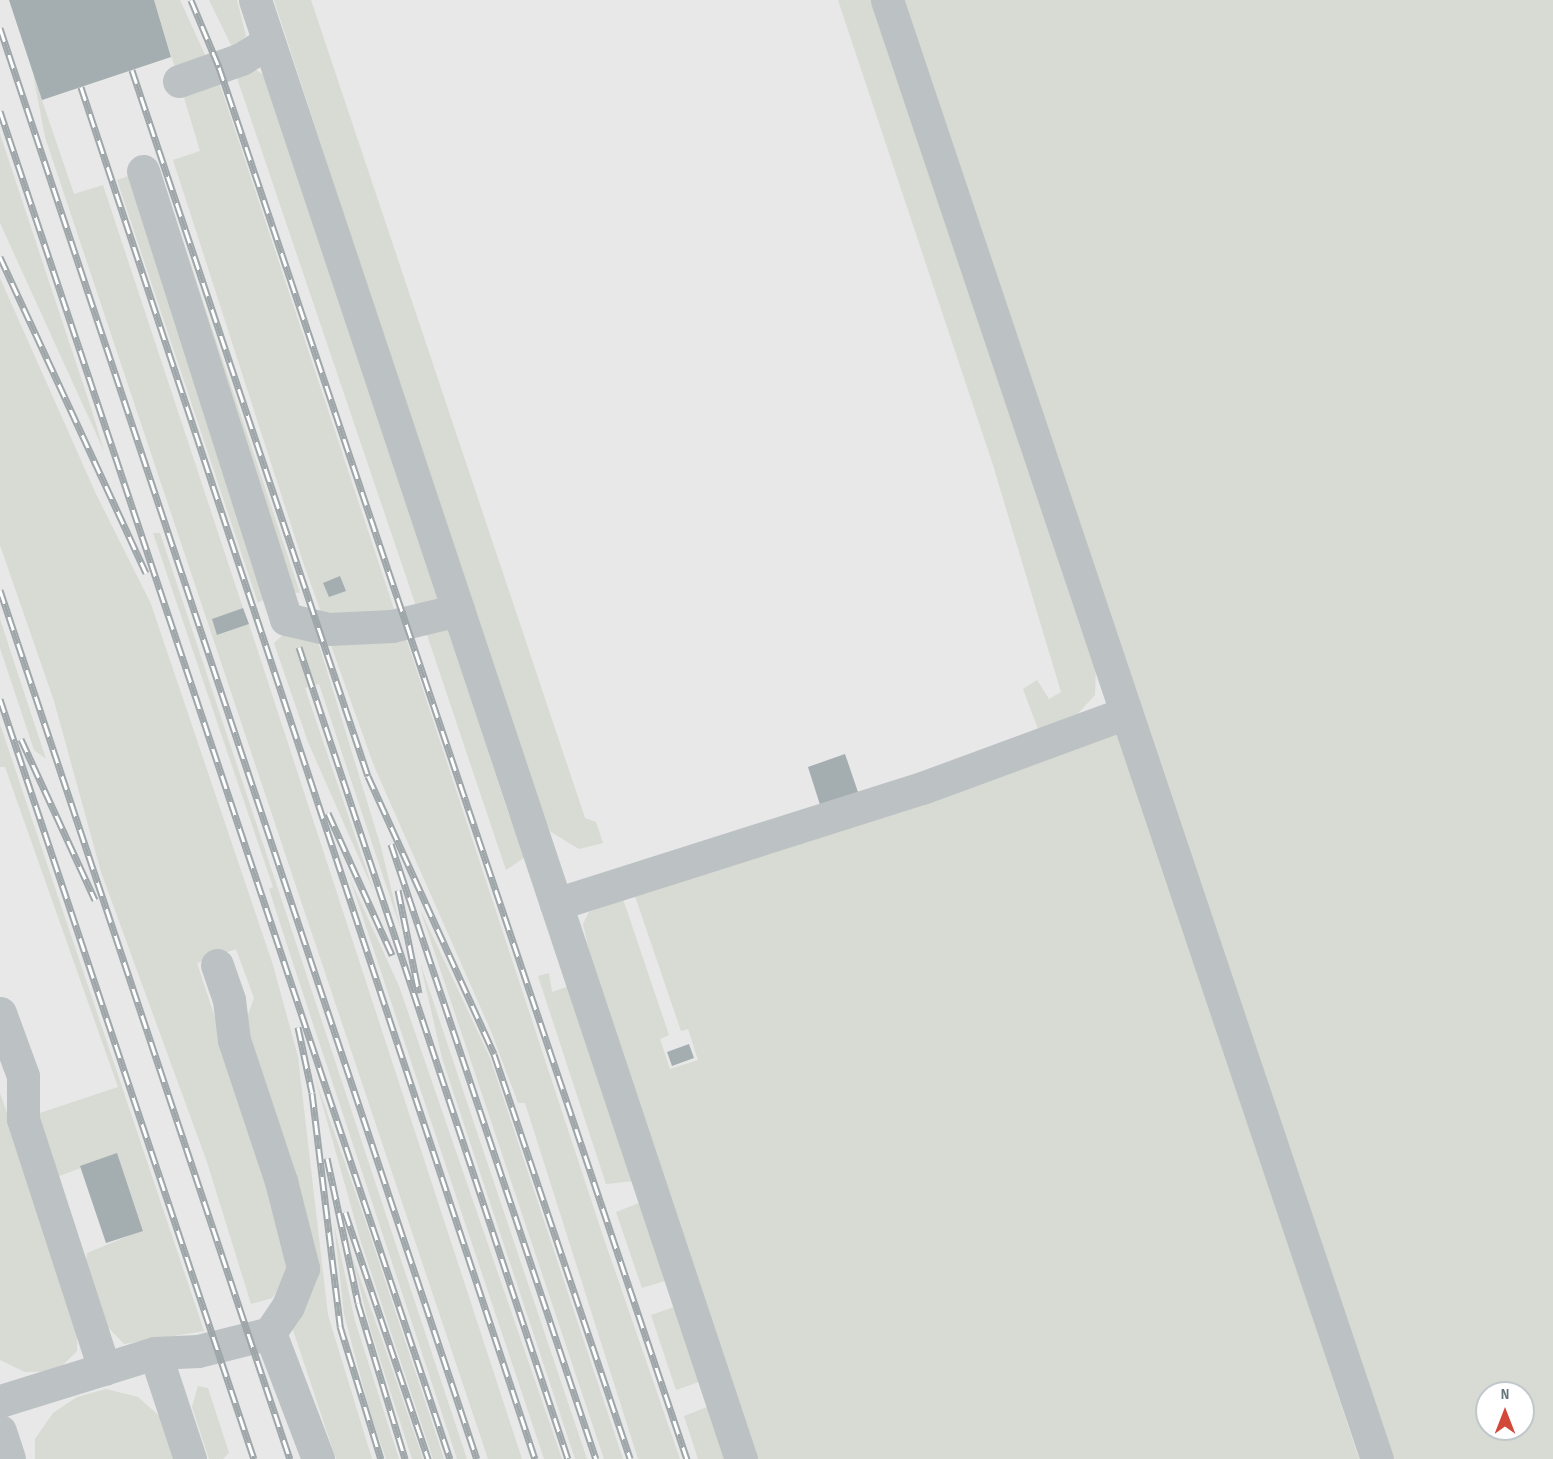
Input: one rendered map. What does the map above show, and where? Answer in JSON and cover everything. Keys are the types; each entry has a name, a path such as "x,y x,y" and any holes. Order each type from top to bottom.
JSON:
{"lane":[{"path":"255,0 741,1459"},
{"path":"887,0 1377,1459"},
{"path":"179,81 241,59 268,42"},
{"path":"142,171 286,618 329,629 392,626 458,609"},
{"path":"556,904 922,788 1126,713"},
{"path":"0,1401 154,1353 198,1351 270,1333 288,1306 303,1268 281,1181 234,1040 229,1000 218,965"},
{"path":"0,1013 23,1076 23,1119 104,1369"},
{"path":"270,1333 318,1459"},
{"path":"154,1353 190,1459"},
{"path":"0,1431 9,1459"}],"shaded area":[{"path":"0,0 956,0 1443,1459 0,1459"},
{"path":"154,0 180,0 206,57 175,68"},
{"path":"209,0 237,0 246,36 233,49"},
{"path":"274,0 311,0 585,818 596,822 603,843 579,849 551,832 539,815"},
{"path":"838,0 873,0 1080,626 1096,664 1095,695 1071,721 1038,729 1023,689 1037,680 1049,699 1061,692 993,465"},
{"path":"899,0 1553,0 1553,1459 1387,1459"},
{"path":"252,67 265,76 439,600 416,606 236,75"},
{"path":"33,74 74,194 103,185 243,608 212,619 218,635 249,624 522,1459 488,1459 45,137"},
{"path":"219,82 397,618 322,615 304,565 173,160 200,151 183,94"},
{"path":"0,134 92,411 104,451 0,223"},
{"path":"158,166 300,593 287,592"},
{"path":"134,174 275,593 258,603 117,180"},
{"path":"0,278 96,494 151,604 273,965 298,1057 328,1315 372,1459 336,1459 290,1321 299,1306 242,1032 254,998 236,949 197,963 270,1184 288,1277 272,1298 251,1304 207,1162 101,872 54,701 0,545"},
{"path":"153,533 160,533 467,1459 457,1459 269,889 273,887"},
{"path":"0,619 46,759 34,750 0,648"},
{"path":"446,623 509,815 528,855 506,870 425,629"},
{"path":"315,632 381,847 401,930 319,684 305,688 374,892 308,742 274,643 284,634"},
{"path":"404,632 603,1236 680,1459 638,1459 525,1103 518,1103 491,1031 374,766 328,637"},
{"path":"0,724 204,1331 124,1344 102,1321 85,1275 87,1253 143,1230 117,1154 57,1177 37,1114 118,1087 5,767 0,767"},
{"path":"1119,731 1359,1459 756,1459 593,967 583,924 589,912 623,899 669,1035 660,1039 670,1069 698,1060 688,1029 681,1031 635,896"},
{"path":"350,879 399,986 562,1459 544,1459"},
{"path":"420,909 490,1058 623,1459 604,1459"},
{"path":"420,962 587,1459 575,1459 442,1058"},
{"path":"549,973 552,992 572,985 634,1181 606,1184 538,976"},
{"path":"315,1078 366,1223 444,1459 433,1459 361,1242"},
{"path":"0,1093 77,1312 77,1351 57,1371 25,1372 0,1360"},
{"path":"639,1203 668,1280 642,1288 616,1212"},
{"path":"334,1224 355,1321 399,1459 386,1459 371,1416 344,1314"},
{"path":"351,1253 423,1459 412,1459 370,1328"},
{"path":"677,1306 702,1381 676,1390 651,1315"},
{"path":"198,1386 208,1388 229,1453 223,1459 209,1459 192,1407"},
{"path":"106,1389 138,1397 166,1422 181,1459 35,1459 35,1439 53,1413 77,1397"},
{"path":"707,1407 727,1459 698,1459 684,1416"}],"building":[{"path":"9,0 154,0 171,57 42,100"},
{"path":"340,576 346,591 329,597 323,583"},
{"path":"243,608 249,624 217,635 212,619"},
{"path":"845,754 860,798 822,811 808,767"},
{"path":"689,1044 694,1058 672,1066 667,1052"},
{"path":"117,1153 143,1231 106,1243 80,1166"}],"railway":[{"path":"191,0 219,67 687,1459"},
{"path":"0,28 477,1459"},
{"path":"132,70 368,776 494,1054 630,1459"},
{"path":"81,87 535,1459"},
{"path":"0,111 450,1459"},
{"path":"0,257 146,573"},
{"path":"0,590 290,1459"},
{"path":"299,647 568,1459"},
{"path":"0,699 254,1459"},
{"path":"21,739 95,900"},
{"path":"328,813 392,955"},
{"path":"391,844 596,1459"},
{"path":"398,890 419,993"},
{"path":"298,1027 312,1093 340,1326 381,1459"},
{"path":"327,1158 358,1303 405,1459"},
{"path":"345,1212 428,1459"}]}
